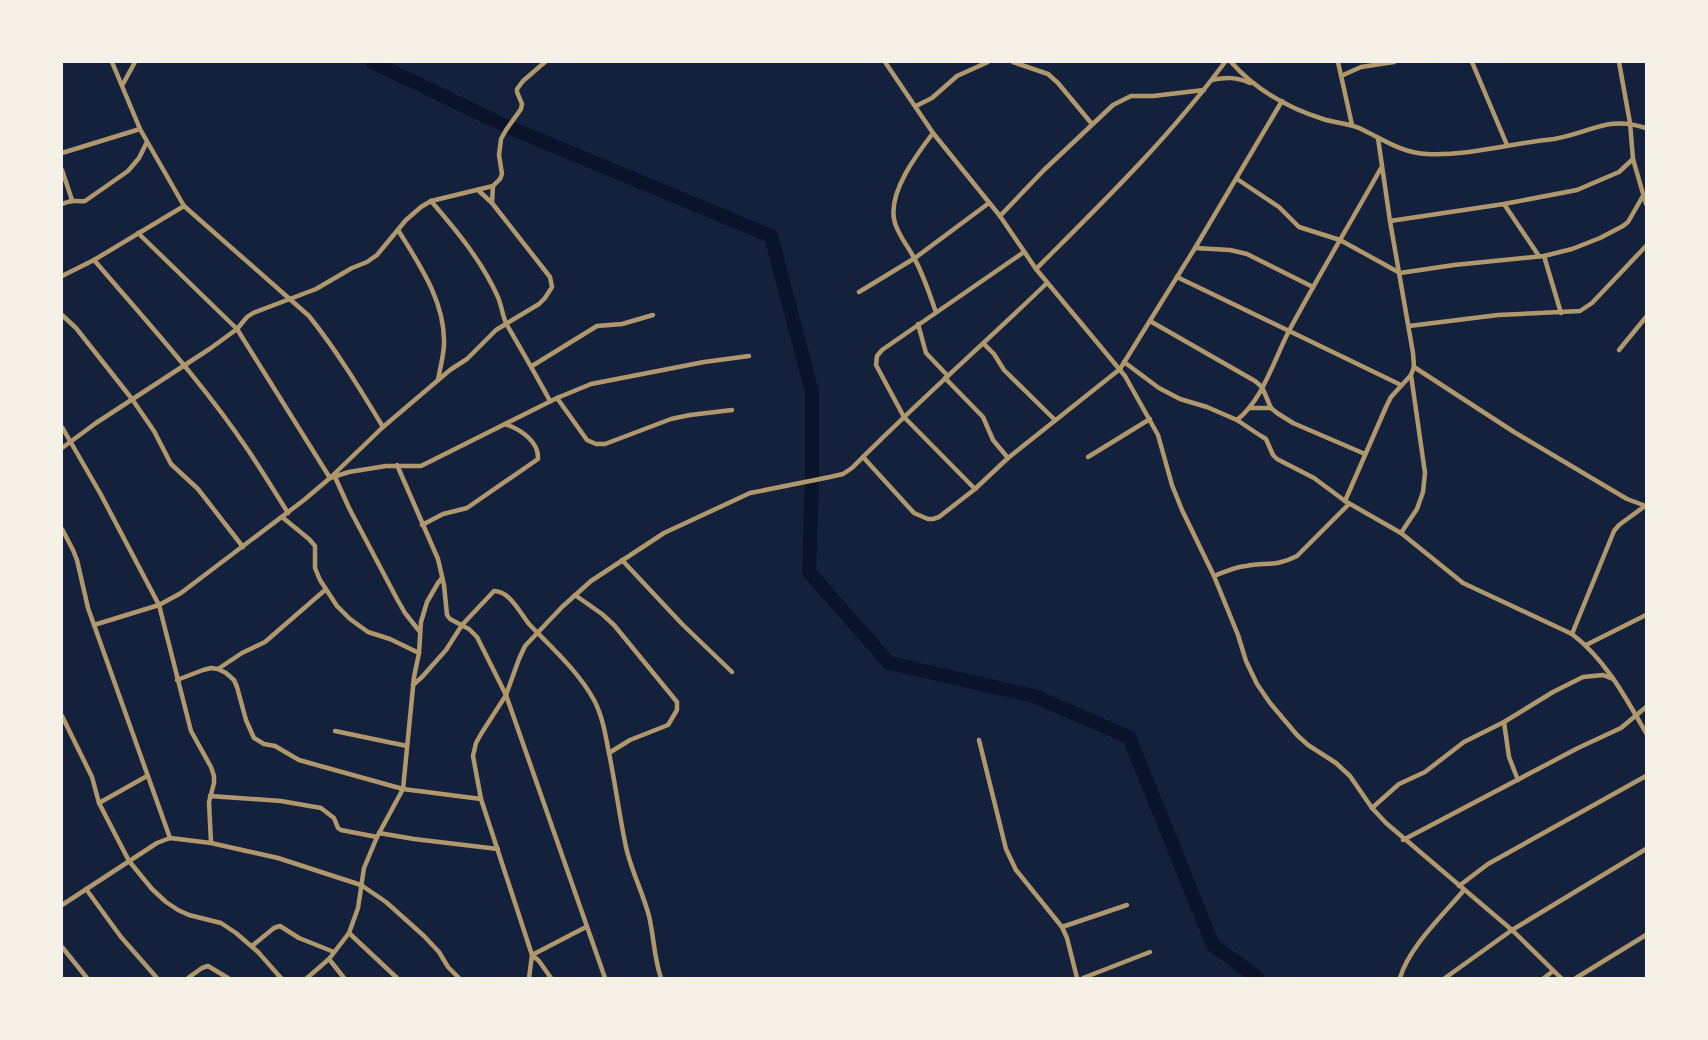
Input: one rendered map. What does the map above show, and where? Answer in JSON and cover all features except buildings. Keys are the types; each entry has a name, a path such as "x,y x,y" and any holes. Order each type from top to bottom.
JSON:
{"street":[{"path":"112,62 140,129 184,206 309,316 326,337 383,427"},
{"path":"123,84 135,62"},
{"path":"62,448 70,440 185,366 237,329 253,313 328,284 352,268 367,262 377,255 416,211 431,201 493,186 502,174 499,155 501,140 521,109 522,104 517,89 545,62"},
{"path":"885,62 933,133 1000,216 1036,269 1120,369 1158,435 1172,485 1182,510 1214,576 1246,661 1257,684 1270,703 1308,746 1336,763 1350,776 1372,808 1403,840 1512,930 1561,978"},
{"path":"916,106 932,98 957,76 988,62"},
{"path":"1013,62 1048,74 1092,124"},
{"path":"1036,269 1120,185 1188,110 1225,62"},
{"path":"1231,62 1255,85"},
{"path":"1338,62 1352,125"},
{"path":"1341,76 1361,67 1394,62"},
{"path":"1472,62 1507,146"},
{"path":"1619,62 1630,123 1633,159 1647,204"},
{"path":"1211,80 1227,77 1238,78 1282,101 1322,118 1352,125 1406,150 1424,154 1467,151 1566,137 1611,123 1630,123 1647,128"},
{"path":"1000,216 1044,170 1113,105 1131,96 1204,90"},
{"path":"863,457 914,513 928,519 939,517 975,489 1008,458 1120,369 1237,179 1282,101"},
{"path":"62,153 140,129"},
{"path":"933,133 909,164 894,207 894,222 915,258 936,312"},
{"path":"1214,576 1240,567 1276,564 1297,556 1347,503 1386,407 1391,397 1411,375 1414,367 1378,138"},
{"path":"62,204 72,200 85,201 128,171 139,158 147,142"},
{"path":"1390,220 1504,204 1578,190 1619,172 1633,159"},
{"path":"1237,420 1249,408 1262,387 1313,287 1382,167"},
{"path":"62,170 72,200"},
{"path":"1237,179 1279,207 1299,226 1340,240 1400,273 1542,256 1572,249 1623,226 1628,222 1643,196"},
{"path":"492,202 493,186"},
{"path":"94,625 159,605 181,593 333,478 383,427 450,370 467,359 488,337 506,323 539,304 549,292 552,282 550,277 492,202 478,190"},
{"path":"431,201 475,256 497,295 506,323 550,401"},
{"path":"859,292 915,258 989,203"},
{"path":"1504,204 1542,256 1561,313"},
{"path":"62,276 94,260 184,206"},
{"path":"398,230 434,292 441,316 444,345 438,380"},
{"path":"138,233 237,329 333,478 397,599 420,632"},
{"path":"1409,326 1498,315 1580,311 1592,303 1647,246"},
{"path":"1195,248 1230,249 1247,254 1313,287"},
{"path":"975,489 904,417 876,365 877,356 918,324 1024,252"},
{"path":"94,260 185,366 248,450 288,513"},
{"path":"1177,277 1401,386"},
{"path":"528,978 532,956 481,799 473,756 481,734 506,695 525,646 591,581 664,533 750,493 843,474 852,468 1047,283"},
{"path":"62,315 76,328 132,399 154,431 171,464 198,489 243,547"},
{"path":"532,366 597,326 622,324 653,315"},
{"path":"1619,350 1647,317"},
{"path":"1150,321 1247,375 1262,387 1271,408 1293,423 1365,454"},
{"path":"918,324 926,353 983,417 993,440 1008,458"},
{"path":"984,344 994,354 1004,370 1055,420"},
{"path":"333,478 364,469 397,465 421,466 550,401 591,384 704,362 749,356"},
{"path":"1124,362 1138,374 1169,393 1237,420 1266,440 1277,459 1314,478 1347,503 1401,533 1455,579 1572,634 1586,645 1613,679 1647,733"},
{"path":"1414,367 1514,432 1627,499 1646,506"},
{"path":"1401,533 1417,509 1423,492 1425,474 1411,375"},
{"path":"557,398 587,440 596,444 605,444 690,414 732,410"},
{"path":"1249,408 1271,408"},
{"path":"1088,457 1150,419"},
{"path":"422,525 443,514 467,508 538,459 538,453 530,440 516,428 505,424"},
{"path":"62,427 159,605 191,731 214,776 210,796 211,843"},
{"path":"397,465 438,559 447,615 450,619 470,629 477,637 506,695 605,978"},
{"path":"1572,634 1614,531 1618,525 1646,506"},
{"path":"282,517 315,546 315,568 325,590 337,606 368,633 390,639 419,653"},
{"path":"62,529 74,550 94,625 170,838"},
{"path":"622,560 682,624 732,672"},
{"path":"308,978 329,959 349,933 358,908 364,868 378,835 403,789 421,622 427,602 442,578"},
{"path":"218,669 242,653 265,642 325,590"},
{"path":"413,685 446,650 462,625 494,591 498,590 510,598 537,632 564,660 586,688 601,717 626,848 648,914 654,954 661,978"},
{"path":"575,595 614,625 678,702 677,710 668,725 630,740 609,753"},
{"path":"1586,645 1647,615"},
{"path":"177,680 212,668 226,673 234,680 250,732 259,742 275,746 299,760 403,789 481,799"},
{"path":"1372,808 1399,784 1425,772 1464,742 1504,722 1553,692 1583,677 1603,675 1613,679"},
{"path":"1403,840 1578,748 1621,728 1647,707"},
{"path":"62,716 92,777 99,803 129,861 152,889 178,910 221,923 252,946 281,978"},
{"path":"1504,722 1509,757 1518,780"},
{"path":"335,731 407,746"},
{"path":"979,740 1011,863 1062,927 1077,978"},
{"path":"99,803 147,776"},
{"path":"1459,886 1488,864 1647,776"},
{"path":"210,796 281,801 321,808 334,818 341,830 498,849"},
{"path":"62,905 157,843 170,838 211,843 278,858 361,885 386,902 424,936 459,978"},
{"path":"1445,978 1512,930 1647,849"},
{"path":"86,889 121,937 157,978"},
{"path":"1400,978 1414,949 1464,890"},
{"path":"1062,927 1127,905"},
{"path":"252,946 274,928 280,926 299,938 334,952"},
{"path":"532,956 586,927"},
{"path":"349,933 397,978"},
{"path":"1576,978 1647,934"},
{"path":"62,947 87,978"},
{"path":"1083,978 1150,952"},
{"path":"532,956 539,961 551,978"},
{"path":"329,959 344,978"},
{"path":"188,978 208,966 228,978"},
{"path":"1544,978 1553,971"}],"waterway":[{"path":"372,62 506,126 771,236 812,392 809,572 889,663 1034,696 1129,737 1213,945 1258,978"}]}
